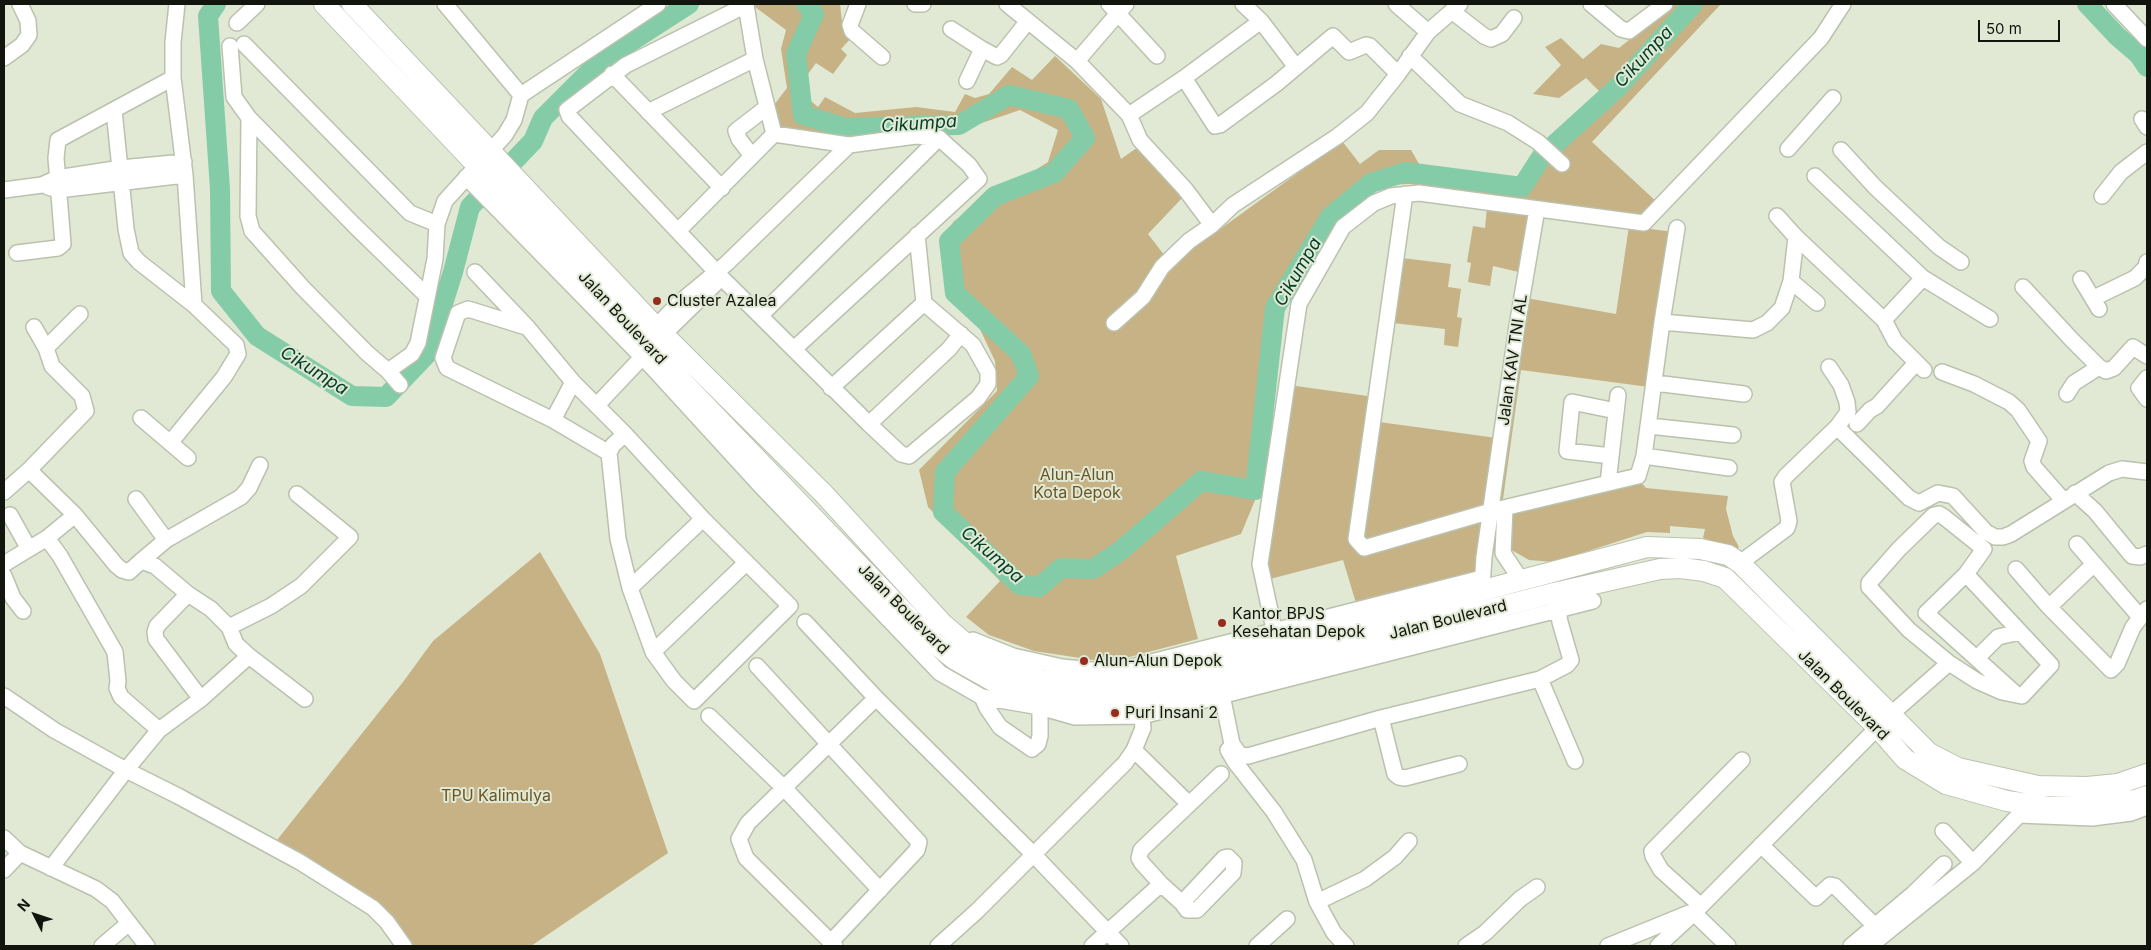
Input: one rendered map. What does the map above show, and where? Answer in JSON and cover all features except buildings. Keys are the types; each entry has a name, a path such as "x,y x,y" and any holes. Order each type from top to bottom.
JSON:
{"main road":[{"name":"Jalan Boulevard","path":"324,4 478,165 651,341 926,635 954,659 1000,685 1028,695 1084,703 1108,703 1215,691 1556,601 1660,569 1681,568 1704,571 1725,578 1884,722 1929,753 1958,768 2038,786 2087,787 2118,784 2147,774"},
{"name":"Jalan Boulevard","path":"352,4 478,165"},
{"name":"Jalan Boulevard","path":"1140,699 1277,638 1482,584 1521,580 1550,574 1648,547 1700,549 1728,555 1740,563 1884,722 1905,759 1946,784 2021,810 2093,806 2136,800 2147,796"}],"street":[{"path":"4,58 22,45 29,35 28,21 20,4"},
{"path":"177,4 173,42 173,78 185,169 194,305"},
{"path":"237,23 257,4"},
{"path":"444,4 521,95"},
{"path":"249,118 248,216 252,231 310,294 393,378 412,354 418,343 435,260 437,224 445,201 505,135 514,120 521,95 658,4"},
{"path":"858,4 850,25 852,31 882,57"},
{"path":"914,4 923,4"},
{"path":"1243,4 1261,21 1296,67"},
{"path":"1396,4 1428,32"},
{"path":"1592,4 1621,29 1629,31 1665,4"},
{"path":"973,640 1013,656 1062,667 1112,672 1277,638 1260,564 1298,304 1343,227 1374,203 1392,196 1419,193 1644,223 1821,38 1843,4"},
{"path":"2114,4 2147,38"},
{"path":"774,134 755,58 746,5 626,65 567,110 569,116 719,275 761,315 831,388 901,454 909,456 978,398 988,384 988,372 973,345 924,303 917,236"},
{"path":"1011,5 1076,61 1129,115 1140,140 1185,189 1212,224"},
{"path":"1076,61 1118,7 1157,56"},
{"path":"1114,323 1143,297 1162,267 1189,241 1234,205 1338,136 1367,113 1428,32 1456,8 1484,36 1491,39 1498,38 1514,18"},
{"path":"951,29 997,57 1001,55 1028,21"},
{"path":"1129,115 1184,78 1261,21"},
{"path":"1184,78 1215,126 1220,125 1333,36 1349,52 1370,46 1398,74"},
{"path":"427,296 249,118 234,97 237,45 410,213 437,224"},
{"path":"967,81 982,49"},
{"path":"1410,56 1460,104 1508,123 1538,142 1558,160"},
{"path":"648,112 755,58"},
{"path":"612,74 722,188"},
{"path":"17,252 58,248 63,244 56,158 58,140 173,78"},
{"path":"1788,149 1833,98"},
{"path":"752,156 739,140 736,132 767,106"},
{"path":"114,110 126,229 131,253 139,262 194,305 236,345 238,354 224,377 170,443"},
{"path":"678,231 774,134"},
{"path":"774,134 849,145 916,136 939,138 969,165 979,179 794,349"},
{"path":"761,315 939,138"},
{"path":"597,405 651,341 679,302 719,275 849,145"},
{"path":"1841,150 1875,187 1939,247 1961,262"},
{"path":"2102,196 2121,172 2147,152"},
{"path":"4,190 185,169"},
{"path":"1816,176 1923,278 1990,319"},
{"path":"1405,194 1356,538 1364,548 1498,510 1638,476 1644,456 1649,426 1662,322 1677,228"},
{"name":"Jalan KAV TNI AL","path":"1498,510 1517,326 1537,209"},
{"path":"1777,216 1796,237 1884,320 1895,341 1920,367 1877,406 1870,410 1857,424"},
{"path":"1662,322 1753,330 1767,323 1782,308 1791,281 1796,237"},
{"path":"2081,280 2096,304 2135,278 2146,267 2147,262"},
{"path":"475,272 528,328 573,382 625,434 703,519 790,606 694,701 674,681 653,652 630,588 618,539 609,452 614,444 625,434"},
{"path":"1884,320 1923,278"},
{"path":"1791,281 1817,303"},
{"path":"2023,287 2072,340 2099,367 2106,371 2114,368 2133,347 2147,356"},
{"path":"831,388 924,303"},
{"path":"528,328 468,309 458,313 443,358 447,368 553,420 609,452"},
{"path":"46,348 80,314"},
{"path":"4,492 29,470 86,411 82,396 52,366 46,348 34,327"},
{"path":"869,424 949,349 961,334"},
{"path":"651,341 758,483 940,673 982,697 1040,707 1075,717 1140,699 1143,728 1134,750 1124,763 977,910 938,946"},
{"path":"1740,563 1787,528 1789,521 1782,482 1837,427 1848,412 1847,402 1841,386 1829,367"},
{"path":"2067,394 2074,383 2099,367"},
{"path":"1942,372 1974,384 2008,402 2018,410 2039,440 2032,461 2034,467 2070,497 2095,511 2132,556 2140,558 2147,554"},
{"path":"2147,378 2139,388 2147,399"},
{"path":"553,420 573,382"},
{"path":"1655,383 1744,394"},
{"path":"1608,483 1617,403 1572,402 1567,452 1611,456"},
{"path":"141,418 188,458"},
{"path":"1649,426 1732,435"},
{"path":"1837,427 1909,498 1920,503 1938,493 1953,496 1986,532 1999,538 2011,534 2116,470 2147,472"},
{"path":"1644,456 1729,468"},
{"path":"29,470 75,515 116,565 122,570 129,572 166,540 241,498 249,488 260,465"},
{"path":"229,627 271,606 301,586 350,537 297,494"},
{"path":"136,499 166,540"},
{"path":"1498,510 1503,553 1521,580"},
{"path":"1482,584 1484,557 1498,510"},
{"path":"1909,630 1966,574 1984,549 1939,514 1934,515 1899,549 1869,583 1869,587 1909,630 1949,662 1977,681 2002,692 2017,696 2024,695 2051,665 1966,574"},
{"path":"10,515 29,549"},
{"path":"4,564 47,538 75,515"},
{"path":"630,588 703,519"},
{"path":"47,538 60,556 115,652 117,688 121,696 159,730"},
{"path":"2016,569 2049,607 2112,670 2133,627 2144,613 2094,564 2077,544"},
{"path":"141,561 155,566 188,594 211,609 229,627 236,644 305,699"},
{"path":"653,652 746,563"},
{"path":"2049,607 2094,564"},
{"path":"1215,691 1232,744 1240,755 1248,756 1381,718 1540,679 1566,665 1571,660 1550,574"},
{"path":"4,576 13,598 24,611"},
{"path":"188,594 158,626 155,632 156,639 201,699"},
{"path":"1556,601 1593,601"},
{"path":"1926,614 2017,696"},
{"path":"805,622 876,698 1033,854 1122,946"},
{"path":"1977,658 1998,637 2020,632"},
{"path":"52,868 126,770 159,730 201,699 249,656"},
{"path":"1658,946 1884,722 1949,662"},
{"path":"757,666 830,744 920,842 917,850 833,945 746,858 738,839 748,822 784,789 830,744 876,698"},
{"path":"1540,679 1575,761"},
{"path":"1215,691 1227,747 1235,762 1274,812 1304,860 1317,902 1334,933 1346,946"},
{"path":"4,696 54,730 300,862 373,908 387,922 404,946"},
{"path":"982,697 1000,727 1032,750 1038,744 1040,736 1040,707"},
{"path":"709,716 784,789 880,890"},
{"path":"1381,718 1397,776 1405,778 1459,764"},
{"path":"1134,750 1189,804"},
{"path":"1728,946 1662,870 1652,856 1652,851 1742,760"},
{"path":"1182,903 1142,863 1140,854 1221,774"},
{"path":"1870,946 1973,863 2021,810 2092,818 2131,813 2147,807"},
{"path":"1943,831 1973,863"},
{"path":"4,838 20,853 96,889 112,902 147,946"},
{"path":"1317,902 1365,879 1395,857 1409,841"},
{"path":"1761,845 1816,898 1830,885 1835,886 1874,925"},
{"path":"4,870 20,853"},
{"path":"1851,946 1913,894 1944,864"},
{"path":"1092,946 1161,884"},
{"path":"1466,946 1485,933 1520,899 1537,887"},
{"path":"1608,946 1697,909"},
{"path":"1257,946 1287,919"},
{"path":"102,946 129,923"}],"green space":[{"name":"Alun-Alun Kota Depok","path":"751,4 840,4 842,22 854,35 841,49 847,55 833,74 816,63 797,89 818,107 825,97 855,113 916,107 955,112 965,94 975,98 989,94 1012,67 1032,80 1055,56 1101,99 1121,159 1138,147 1184,196 1148,234 1165,256 1205,226 1212,235 1342,141 1360,164 1379,150 1411,150 1422,169 1519,177 1530,156 1603,95 1586,78 1559,98 1533,94 1561,65 1545,47 1561,38 1583,59 1601,44 1619,48 1674,4 1721,4 1592,142 1658,203 1648,213 1632,219 1410,184 1373,185 1331,219 1277,310 1265,381 1269,399 1258,493 1241,534 1176,556 1198,639 1118,660 1100,661 1034,651 989,635 966,617 1000,581 928,507 919,470 997,391 995,361 941,244 954,221 1048,162 1058,130 1020,110 970,127 849,141 780,129 774,105 787,88 781,49 786,30"},
{"path":"1487,207 1532,214 1523,273 1493,266 1490,286 1468,282 1471,263 1467,262 1473,226 1485,228"},
{"path":"1629,226 1673,232 1649,387 1521,370 1503,499 1500,500 1497,498 1526,298 1616,314"},
{"path":"1402,258 1451,264 1448,287 1461,289 1457,317 1462,318 1458,347 1444,345 1445,329 1393,323"},
{"path":"1289,385 1382,398 1379,422 1497,438 1480,563 1474,572 1356,603 1343,560 1270,579 1265,565"},
{"path":"1639,480 1646,488 1728,496 1726,509 1733,536 1739,547 1735,551 1703,538 1705,529 1670,526 1670,533 1647,532 1554,562 1529,560 1508,548 1510,512"},
{"name":"TPU Kalimulya","path":"540,552 600,654 668,853 531,946 410,946 363,895 277,840 403,682 433,641"}],"waterway":[{"name":"Cikumpa","path":"216,4 208,16 220,189 221,291 257,336 352,396 386,397 427,354 453,272 470,207 533,141 543,118 599,62 689,4"},
{"name":"Cikumpa","path":"806,4 814,14 796,54 803,115 846,128 959,125 1009,95 1069,109 1085,138 1054,173 995,196 949,241 955,293 1021,354 1029,376 945,472 943,512 1020,585 1039,587 1061,568 1093,569 1120,551 1201,481 1255,490 1275,308 1330,217 1371,183 1406,172 1522,187 1542,156 1619,86 1693,4"},
{"name":"Cikumpa","path":"2087,4 2117,36 2139,55 2147,67"}],"place":[{"name":"Cluster Azalea","path":"657,301"},
{"name":"Kantor BPJS Kesehatan Depok","path":"1222,623"},
{"name":"Alun-Alun Depok","path":"1084,661"},
{"name":"Puri Insani 2","path":"1115,713"}]}
